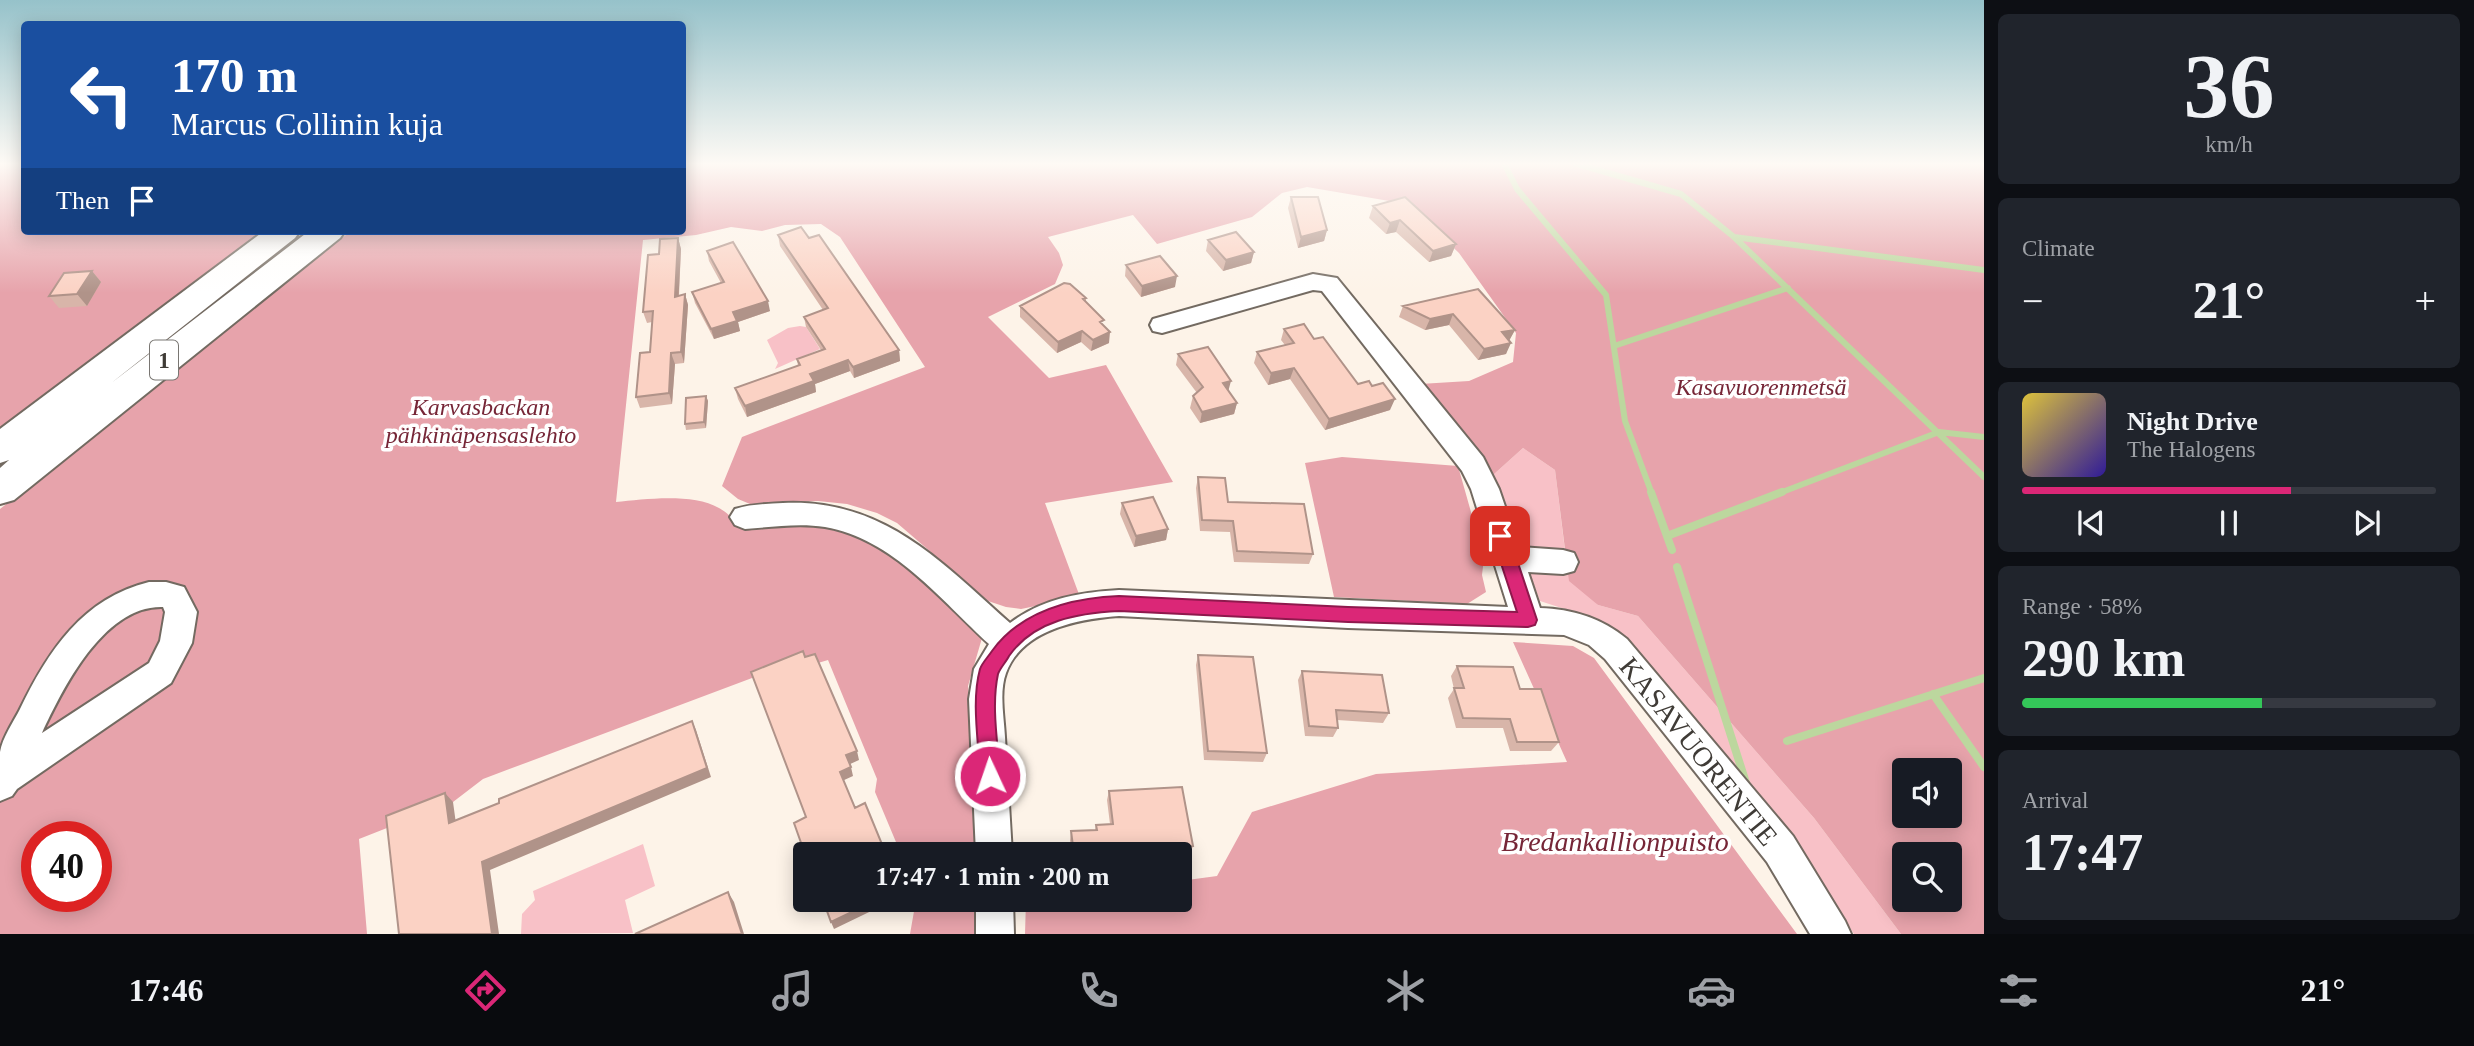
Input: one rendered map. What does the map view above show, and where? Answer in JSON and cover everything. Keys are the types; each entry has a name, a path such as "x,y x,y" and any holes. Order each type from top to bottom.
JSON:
{"highway":[{"name":"1","path":"0,449 279,235"},
{"name":"1","path":"0,489 324,235"}],"street":[{"path":"1163,324 1313,282 1329,285 1473,465 1485,489 1528,620"},
{"path":"746,517 804,513 835,517 879,532 905,551 1009,642 990,669 986,699 993,842"},
{"path":"1508,559 1563,562"},
{"path":"162,593 173,596 181,612 176,643 160,673 3,781 57,670 85,633 118,608 142,596 162,593"},
{"name":"KASAVUORENTIE","path":"1009,642 1034,623 1062,611 1088,605 1119,603 1348,615 1528,620 1584,626 1616,649 1780,849 1832,934"},
{"path":"995,912 995,934"}],"shaded area":[{"path":"806,327 820,349 775,369 778,363 767,340 788,328"},
{"path":"1523,448 1555,470 1565,551 1524,548 1520,545 1493,475"},
{"path":"1568,567 1598,605 1638,616 1814,818 1901,934 1854,934 1770,816 1610,631 1583,615 1540,601 1528,570"},
{"path":"643,844 655,886 625,900 633,933 521,934 522,914 535,900 533,891"}],"green space":[{"path":"0,207 21,207 21,235 260,235 0,431"},
{"name":"Kasavuorenmetsä","path":"686,207 1265,207 1252,217 1157,244 1133,215 1048,237 1059,253 1063,265 1055,284 988,317 1049,378 1106,365 1173,482 1045,503 1080,597 1021,609 988,601 897,523 877,513 847,504 818,501 750,504 738,499 722,486 742,437 925,367 840,237 821,224 785,225 762,231 731,227 696,235 643,240 616,502 696,500 722,510 741,524 812,523 845,528 889,549 928,580 981,631 982,638 968,686 976,751 977,842 896,842 875,792 877,779 828,660 818,663 808,657 483,779 453,802 359,839 367,934 0,934 0,509 346,235 686,235"},
{"name":"Kasavuorenmetsä","path":"1410,207 1984,207 1984,934 1901,934 1814,818 1638,616 1598,605 1569,581 1555,470 1523,448 1493,475 1420,384 1469,381 1513,362 1516,333 1459,253"},
{"path":"1342,457 1458,466 1484,558 1482,575 1486,592 1467,604 1334,597 1305,463"},
{"name":"Bredankallionpuisto","path":"1513,642 1573,646 1594,658 1797,934 1025,934 1026,912 1192,912 1192,879 1217,876 1252,812 1376,774 1567,762"},
{"path":"914,912 979,912 980,934 910,934"}],"building":[{"path":"1293,207 1321,207 1327,230 1301,237"},
{"path":"1374,207 1415,207 1456,244 1433,251 1400,220 1390,223"},
{"path":"801,227 809,238 819,235 899,350 853,367 848,360 810,374 814,381 745,406 735,388 800,365 797,359 825,349 804,317 828,308 778,235"},
{"path":"1236,232 1254,252 1226,260 1208,240"},
{"path":"678,238 675,297 685,294 681,352 671,353 669,393 636,397 640,353 650,352 653,311 643,312 648,255 659,254 660,239"},
{"path":"733,242 768,301 733,312 737,321 711,329 692,292 724,282 707,251"},
{"path":"1160,256 1177,276 1142,286 1126,265"},
{"path":"92,271 77,294 49,296 64,273"},
{"path":"1064,283 1070,284 1086,298 1083,299 1104,320 1100,322 1110,332 1093,340 1082,331 1058,342 1020,306"},
{"path":"1478,289 1515,330 1502,332 1511,343 1484,349 1453,314 1430,319 1403,306"},
{"path":"1304,324 1314,339 1323,337 1358,384 1369,381 1372,386 1383,383 1395,399 1329,419 1294,368 1271,373 1257,352 1294,343 1284,329"},
{"path":"1208,347 1231,381 1223,383 1237,403 1202,412 1193,396 1203,387 1178,354"},
{"path":"706,396 704,422 685,424 686,398"},
{"path":"1198,477 1225,478 1228,502 1304,504 1313,554 1237,551 1233,521 1202,520"},
{"path":"1153,497 1168,529 1136,536 1122,503"},
{"path":"803,651 805,657 815,654 857,751 846,755 851,767 840,772 855,808 865,803 881,842 801,842 794,823 806,817 751,672"},
{"path":"1198,655 1253,657 1267,753 1208,751"},
{"path":"1457,666 1513,667 1520,689 1541,689 1559,742 1517,742 1510,719 1463,718 1454,688 1464,688"},
{"path":"1302,671 1382,675 1389,713 1336,710 1338,728 1309,726"},
{"path":"692,721 707,768 482,862 492,934 399,934 386,816 445,793 449,823 499,803 499,799"},
{"path":"1182,787 1193,846 1192,842 1072,842 1071,831 1097,830 1096,825 1113,824 1109,791"},
{"path":"728,892 742,934 635,934"},
{"path":"827,912 852,912 831,922"}],"waterway":[{"path":"1532,207 1606,295 1625,421 1652,494"},
{"path":"1697,207 1734,237"},
{"path":"1734,237 1984,270"},
{"path":"1734,237 1787,288"},
{"path":"1614,346 1787,288"},
{"path":"1787,288 1938,433"},
{"path":"1777,494 1938,433"},
{"path":"1938,433 1984,477"},
{"path":"1938,433 1984,437"},
{"path":"1651,492 1672,550"},
{"path":"1667,536 1782,492"},
{"path":"1677,567 1747,786"},
{"path":"1933,694 1984,678"},
{"path":"1787,741 1933,694"},
{"path":"1933,694 1984,767"}],"route":[{"path":"990,776 986,699 990,669 1009,642 1034,623 1062,611 1088,605 1119,603 1348,615 1528,620 1500,536"}],"park label":[{"name":"Karvasbackan pähkinäpensaslehto","path":"481,421"}]}
